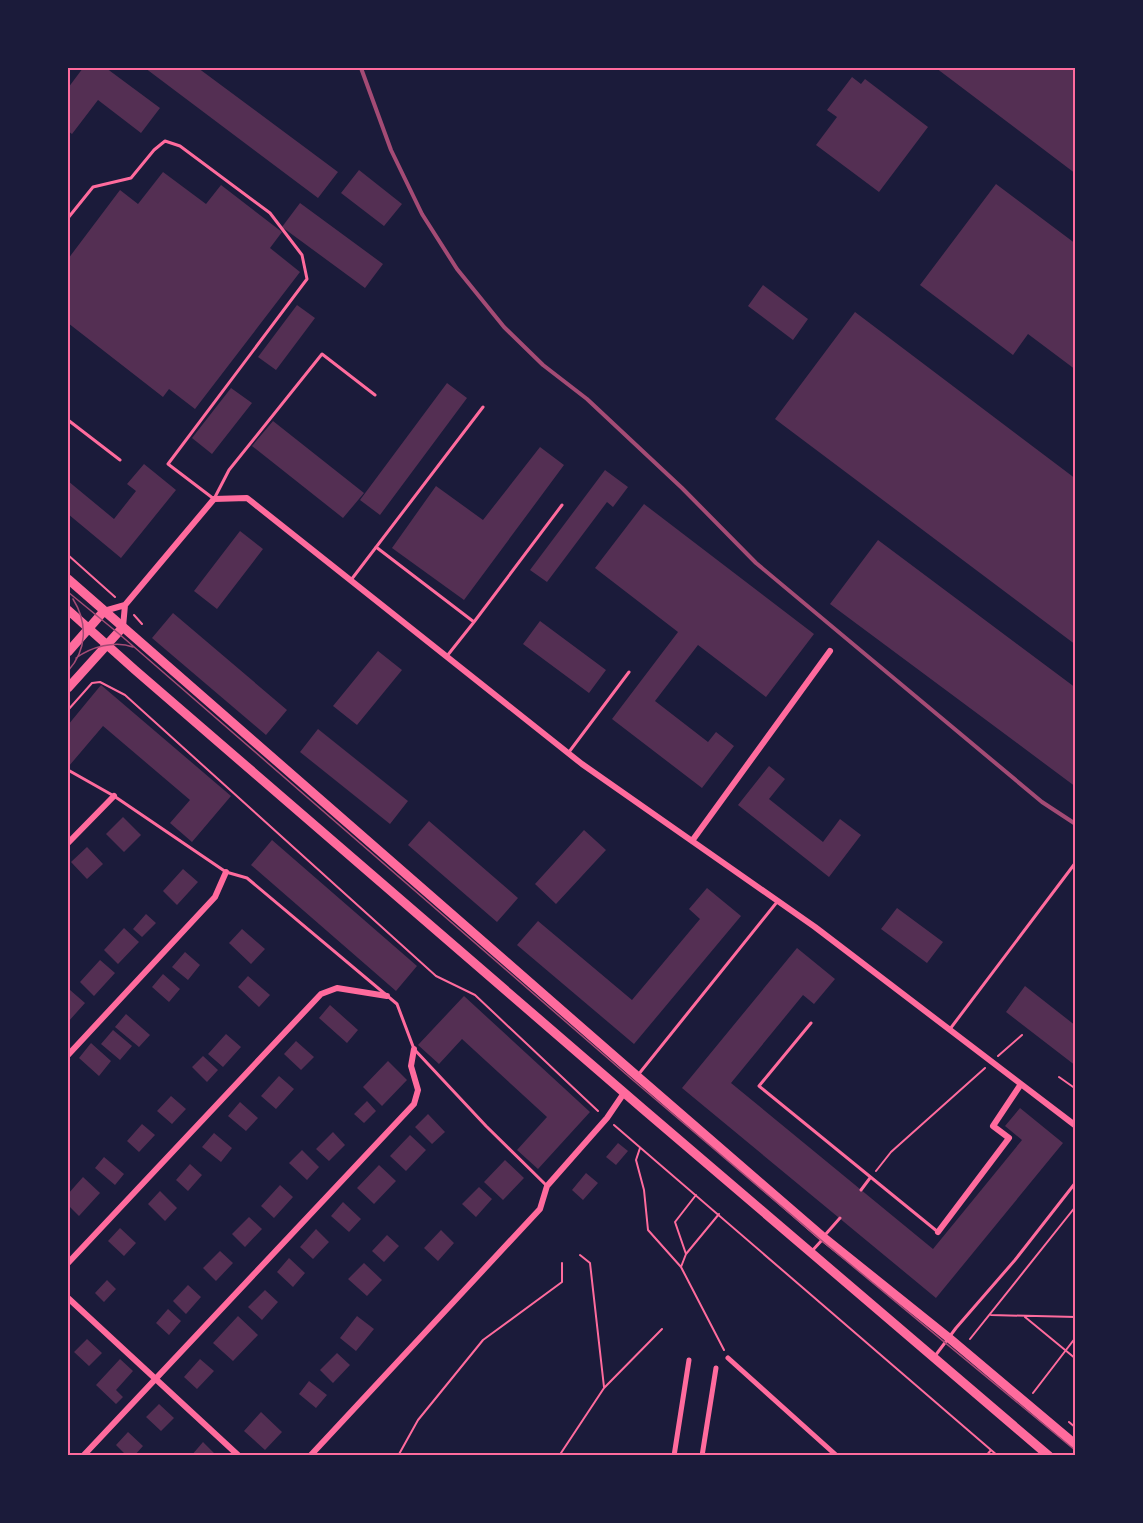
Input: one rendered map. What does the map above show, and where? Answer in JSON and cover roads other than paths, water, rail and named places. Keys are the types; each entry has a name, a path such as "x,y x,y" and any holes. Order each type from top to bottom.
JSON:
{"main road":[{"path":"68,579 823,1237 1076,1444"},
{"path":"68,610 624,1093 1049,1455"},
{"path":"68,652 104,611"},
{"path":"68,688 123,627"},
{"path":"624,1093 637,1076"}],"street":[{"path":"104,611 125,605 214,499 248,498 568,753 815,927 1076,1126"},
{"path":"123,627 125,605"},
{"path":"692,841 830,651"},
{"path":"68,843 114,796"},
{"path":"68,1055 215,897 226,872"},
{"path":"68,1263 321,994 337,988 387,996"},
{"path":"83,1455 414,1104 418,1090 411,1066 414,1049"},
{"path":"938,1232 1009,1138 993,1126 1021,1084"},
{"path":"310,1455 540,1209 547,1186 607,1118 624,1093"},
{"path":"68,1298 239,1455"},
{"path":"728,1358 837,1455"},
{"path":"674,1455 689,1360"},
{"path":"702,1455 716,1368"}],"lane":[{"path":"68,218 93,187 131,178 154,150 165,141 180,146 270,213 302,255 307,279 168,464 214,499 229,470 322,354 375,395"},
{"path":"351,580 483,407"},
{"path":"68,420 120,460"},
{"path":"446,657 562,505"},
{"path":"376,547 474,622"},
{"path":"568,753 629,672"},
{"path":"68,770 114,796 226,872 247,878 397,1004 414,1049 486,1126 547,1186"},
{"path":"950,1029 1076,862"},
{"path":"637,1076 778,901"},
{"path":"811,1023 759,1086 938,1232"},
{"path":"861,1190 870,1178"},
{"path":"933,1357 1015,1260 1076,1182"},
{"path":"811,1252 840,1218"}],"tram line":[{"path":"68,592 634,1081 821,1240 1076,1451"},
{"path":"68,671 79,654 83,636 81,617 73,599"},
{"path":"76,658 103,646 119,644 133,647"}],"railway":[{"path":"361,68 391,150 422,214 457,269 504,327 543,365 587,399 682,488 756,563 1042,802 1074,823"}]}
